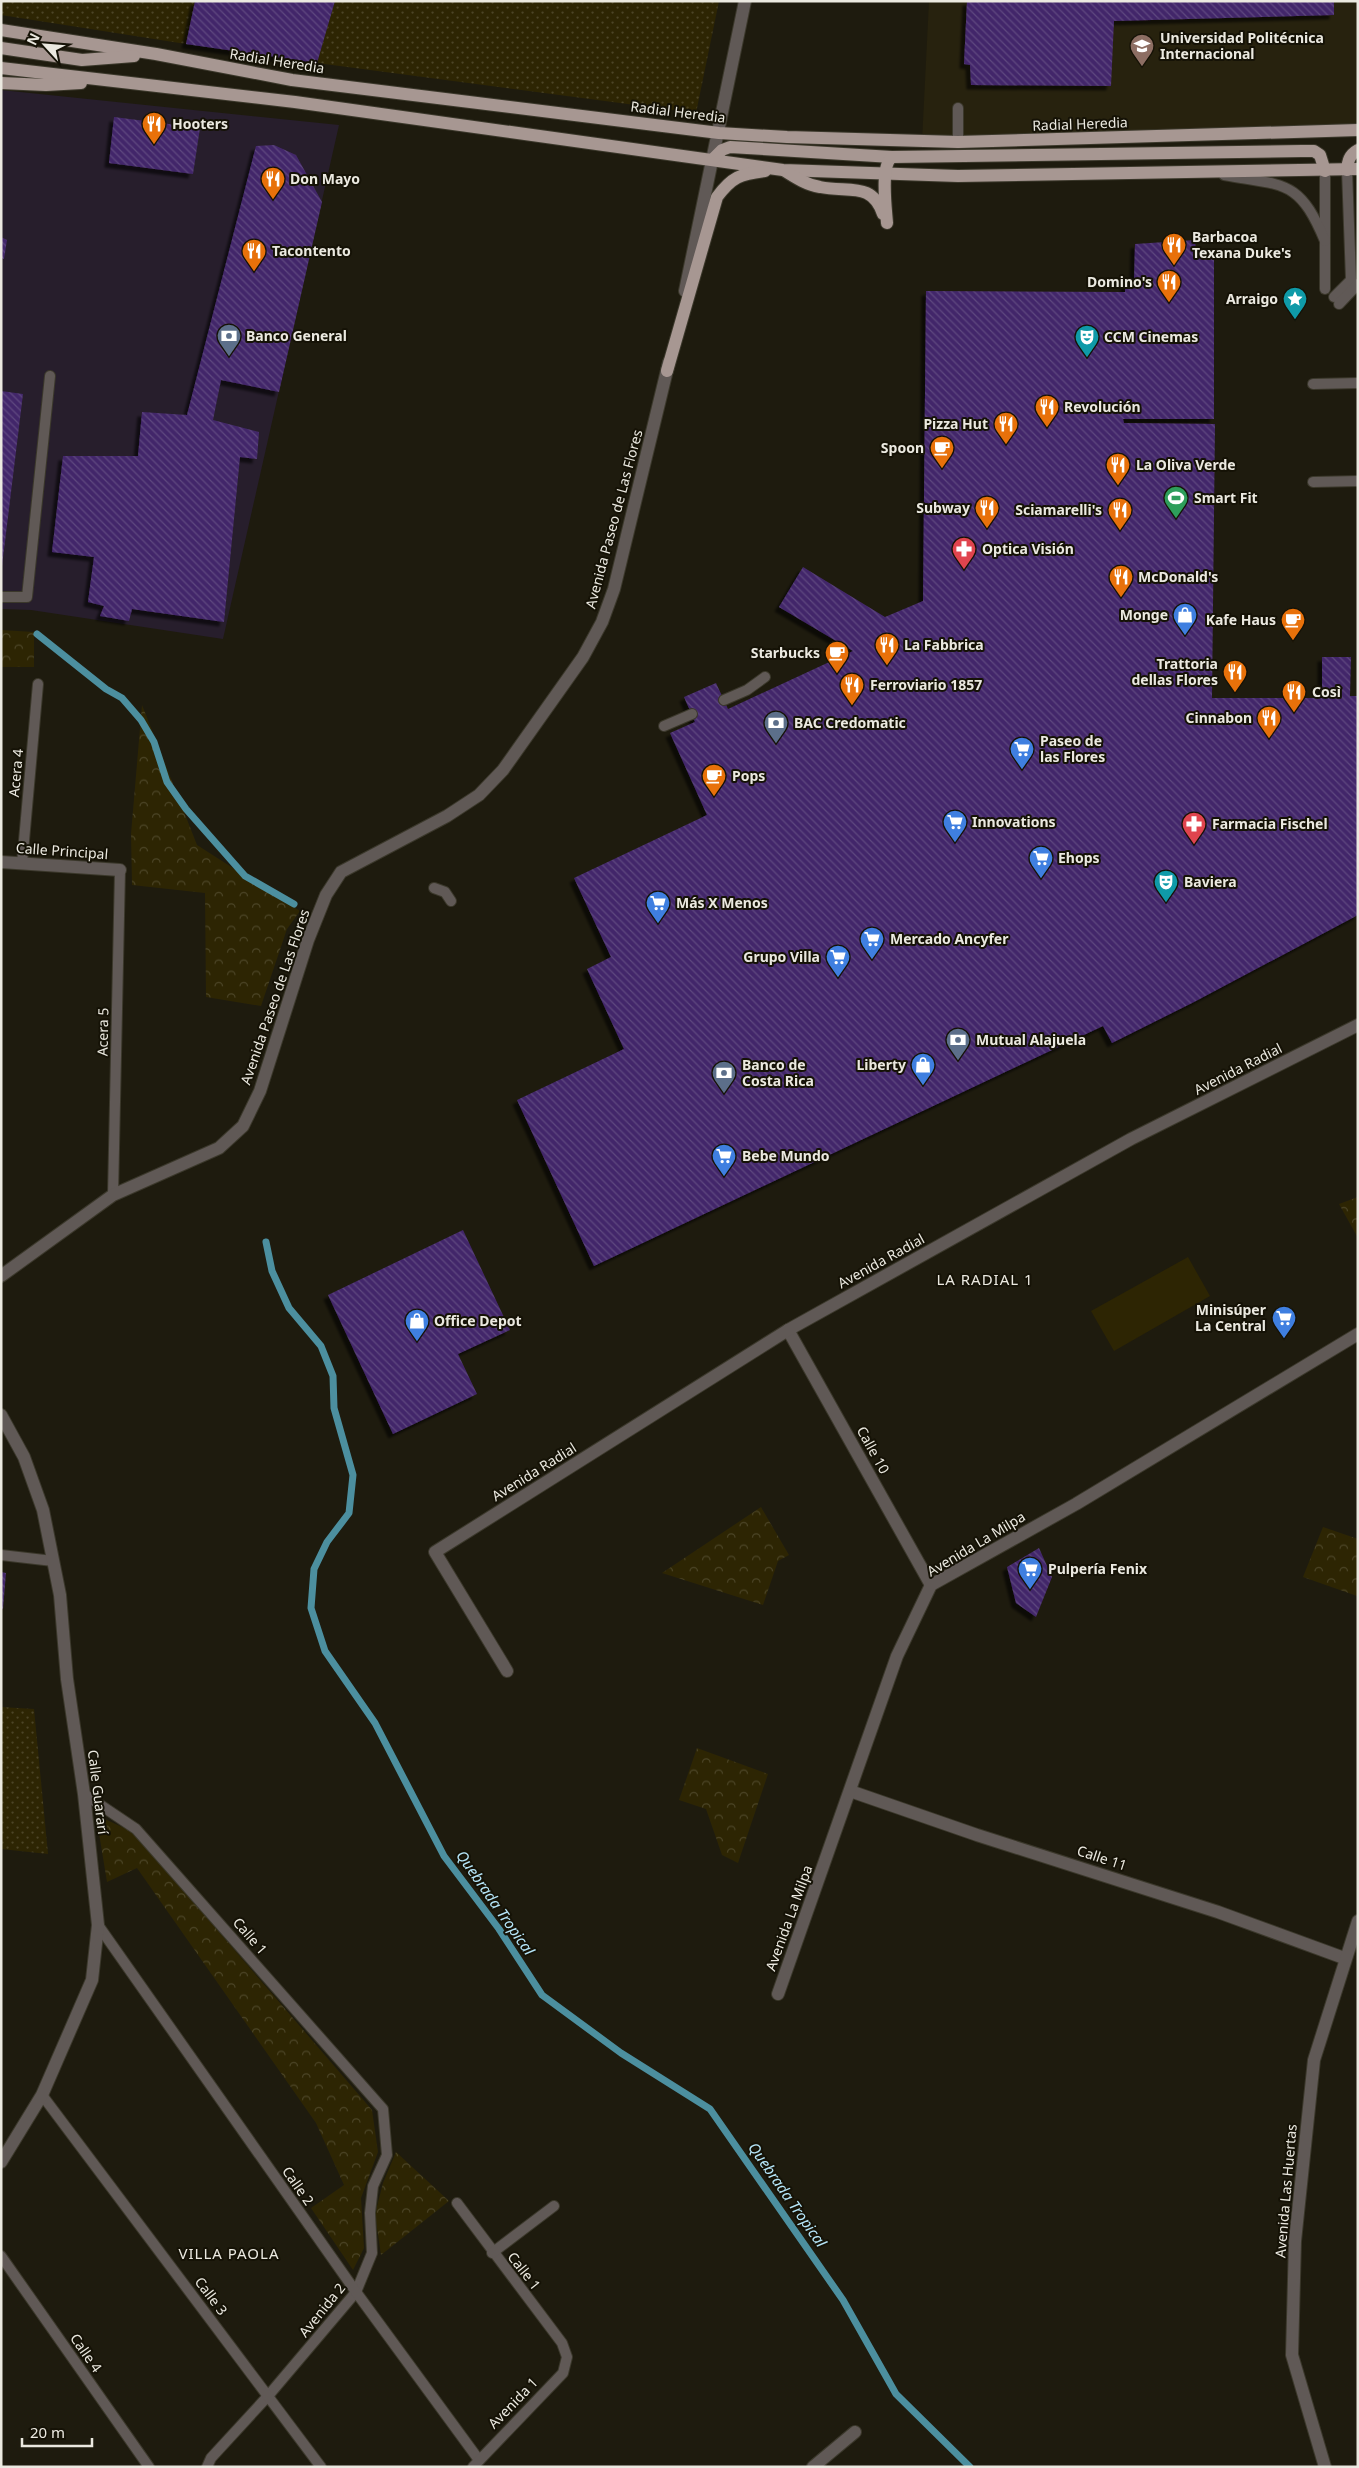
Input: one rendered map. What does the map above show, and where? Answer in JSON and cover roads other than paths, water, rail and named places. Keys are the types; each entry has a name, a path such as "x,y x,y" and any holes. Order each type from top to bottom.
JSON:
{"main road":[{"name":"Radial Heredia","path":"1,30 156,54 292,80 719,133 958,142 1358,130"},
{"path":"1,48 82,60 156,54"},
{"path":"1,68 295,102 783,170 958,176 1325,171 1353,170 1348,161 1352,153 1358,150"},
{"path":"1,83 46,85 113,81"},
{"path":"1081,139 1250,152"},
{"path":"713,159 722,150 730,147 892,157 1314,151 1320,155 1325,171"},
{"path":"667,371 717,197 726,184 739,175 783,170 807,184 821,188 861,190 871,194 879,201 887,223 885,174 886,164 892,157"}],"street":[{"name":"Avenida Paseo de Las Flores","path":"1,1276 113,1195 219,1148 243,1126 260,1091 308,940 326,895 341,872 447,816 479,795 503,770 587,650 602,622 614,589 667,371 719,133 745,1"},
{"name":"Calle Principal","path":"1,862 120,870"},
{"name":"Avenida Radial","path":"507,1670 435,1552 788,1330 1131,1139 1358,1025"},
{"name":"Calle 10","path":"788,1330 931,1585"},
{"name":"Avenida La Milpa","path":"778,1994 898,1656 931,1585 1076,1504 1358,1334"},
{"name":"Calle Guararí","path":"1,1415 24,1457 40,1501 60,1595 66,1679 84,1794 98,1925 92,1980 42,2095 1,2162"},
{"name":"Calle 11","path":"850,1791 976,1836 1218,1912 1344,1958"},
{"name":"Avenida Las Huertas","path":"1325,2467 1292,2355 1292,2313 1296,2257 1294,2241 1314,2060 1344,1958 1358,1921"},
{"path":"813,2467 855,2432"}],"lane":[{"path":"958,108 958,142"},
{"path":"1353,170 1351,280 1337,300 1358,284"},
{"path":"1325,171 1325,289"},
{"path":"1214,173 1286,187 1296,192 1306,202 1325,241"},
{"path":"1,597 26,597 50,376"},
{"path":"1313,384 1358,383"},
{"path":"1314,482 1358,481"},
{"path":"724,700 747,690 765,677"},
{"name":"Acera 4","path":"22,863 38,684"},
{"path":"664,726 692,714"},
{"name":"Acera 5","path":"113,1195 120,870"},
{"path":"434,888 445,892 451,900"},
{"path":"1,1555 53,1561"},
{"name":"Calle 1","path":"84,1794 136,1829 383,2109"},
{"name":"Calle 2","path":"98,1925 476,2464"},
{"name":"Calle 3","path":"42,2095 321,2467"},
{"name":"Avenida 2","path":"207,2467 211,2458 268,2396 356,2292 372,2253 370,2213 373,2186 387,2155 383,2109"},
{"name":"Calle 1","path":"457,2203 492,2253 562,2343 567,2357"},
{"path":"492,2253 554,2206"},
{"name":"Calle 4","path":"1,2256 148,2467"},
{"name":"Avenida 1","path":"476,2464 563,2373 567,2357"}],"waterway":[{"name":"Quebrada Tropical","path":"37,634 106,689 122,698 141,720 154,742 167,782 186,809 245,876 294,904"},
{"name":"Quebrada Tropical","path":"266,1242 272,1271 289,1308 321,1346 333,1376 334,1408 353,1475 349,1513 327,1542 314,1569 311,1608 325,1651 375,1723 444,1856 499,1929 542,1995 621,2053 710,2109 843,2300 896,2394 970,2467"}],"place":[{"name":"Universidad Politécnica Internacional","path":"1142,67"},
{"name":"Hooters","path":"154,145"},
{"name":"Don Mayo","path":"273,200"},
{"name":"Barbacoa Texana Duke's","path":"1174,266"},
{"name":"Tacontento","path":"254,272"},
{"name":"Domino's","path":"1169,303"},
{"name":"Arraigo","path":"1295,320"},
{"name":"Banco General","path":"229,357"},
{"name":"CCM Cinemas","path":"1087,358"},
{"name":"Revolución","path":"1047,428"},
{"name":"Pizza Hut","path":"1006,445"},
{"name":"Spoon","path":"942,469"},
{"name":"La Oliva Verde","path":"1118,486"},
{"name":"Smart Fit","path":"1176,519"},
{"name":"Subway","path":"987,529"},
{"name":"Sciamarelli's","path":"1120,531"},
{"name":"Optica Visión","path":"964,570"},
{"name":"McDonald's","path":"1121,598"},
{"name":"Monge","path":"1185,636"},
{"name":"Kafe Haus","path":"1293,641"},
{"name":"La Fabbrica","path":"887,666"},
{"name":"Starbucks","path":"837,674"},
{"name":"Trattoria dellas Flores","path":"1235,693"},
{"name":"Ferroviario 1857","path":"852,706"},
{"name":"Così","path":"1294,713"},
{"name":"Cinnabon","path":"1269,739"},
{"name":"BAC Credomatic","path":"776,744"},
{"name":"Paseo de las Flores","path":"1022,770"},
{"name":"Pops","path":"714,797"},
{"name":"Innovations","path":"955,843"},
{"name":"Farmacia Fischel","path":"1194,845"},
{"name":"Ehops","path":"1041,879"},
{"name":"Baviera","path":"1166,903"},
{"name":"Más X Menos","path":"658,924"},
{"name":"Mercado Ancyfer","path":"872,960"},
{"name":"Grupo Villa","path":"838,978"},
{"name":"Mutual Alajuela","path":"958,1061"},
{"name":"Liberty","path":"923,1086"},
{"name":"Banco de Costa Rica","path":"724,1094"},
{"name":"Bebe Mundo","path":"724,1177"},
{"name":"Minisúper La Central","path":"1284,1339"},
{"name":"Office Depot","path":"417,1342"},
{"name":"Pulpería Fenix","path":"1030,1590"}],"district":[{"name":"LA RADIAL 1","path":"985,1280"},
{"name":"VILLA PAOLA","path":"229,2254"}]}
